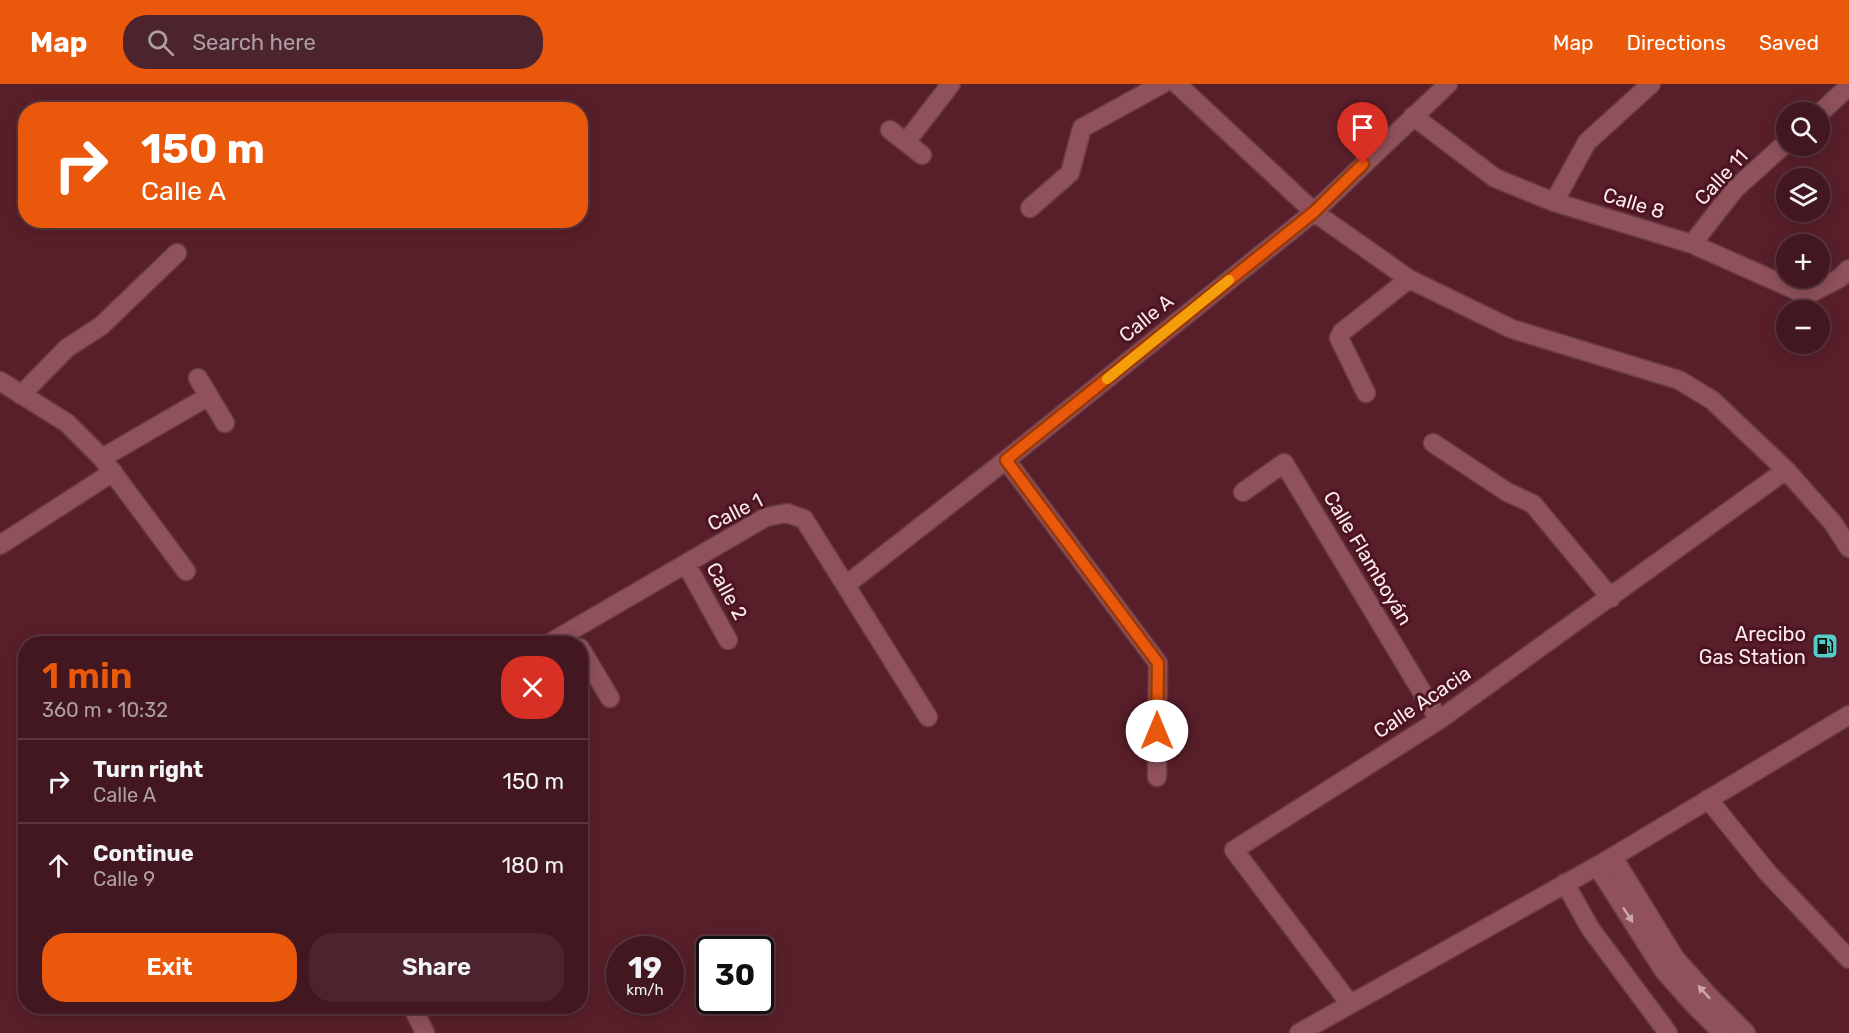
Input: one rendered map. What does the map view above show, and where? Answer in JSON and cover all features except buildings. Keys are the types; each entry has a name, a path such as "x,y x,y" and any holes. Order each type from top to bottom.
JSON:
{"street":[{"path":"906,142 951,84"},
{"path":"1030,208 1070,173 1082,128 1162,84"},
{"path":"1177,84 1314,212 1409,279 1512,329 1679,380 1712,400 1785,470 1833,522 1849,548"},
{"name":"Calle A","path":"846,585 1006,460 1314,212 1448,84"},
{"path":"1554,202 1587,142 1651,84"},
{"path":"1830,104 1849,86"},
{"name":"Calle 8","path":"1413,116 1495,178 1554,202 1692,244 1807,295 1840,278 1849,270"},
{"path":"890,130 922,155"},
{"name":"Calle 11","path":"1692,244 1735,189 1776,152"},
{"path":"21,395 67,348 101,326 177,253"},
{"path":"1366,393 1340,338 1342,332 1409,279"},
{"path":"198,378 225,423"},
{"path":"0,381 67,423 107,465 186,571"},
{"path":"0,545 107,465 209,396"},
{"path":"1433,442 1507,492 1533,504 1611,598"},
{"path":"1006,460 1158,663 1157,777"},
{"name":"Calle Flamboyán","path":"1243,492 1284,463 1439,720"},
{"name":"Calle Acacia","path":"1350,1004 1234,850 1439,720 1611,598 1785,470"},
{"name":"Calle 1","path":"576,636 686,564 766,517 787,513 804,519 928,717"},
{"name":"Calle 2","path":"686,564 728,640"},
{"path":"588,661 610,698"},
{"path":"1299,1033 1597,866 1849,715"},
{"path":"1708,800 1767,872 1849,959"},
{"path":"1613,856 1675,958 1746,1033"},
{"path":"1597,866 1664,971 1723,1033"},
{"path":"1565,883 1590,928 1668,1033"},
{"path":"416,1014 425,1033"}],"slow traffic":[{"path":"1107,379 1229,280"}],"place":[{"name":"Arecibo Gas Station","path":"1825,646"}],"route":[{"path":"1157,731 1158,663 1006,460 1314,212 1363,164"}]}
